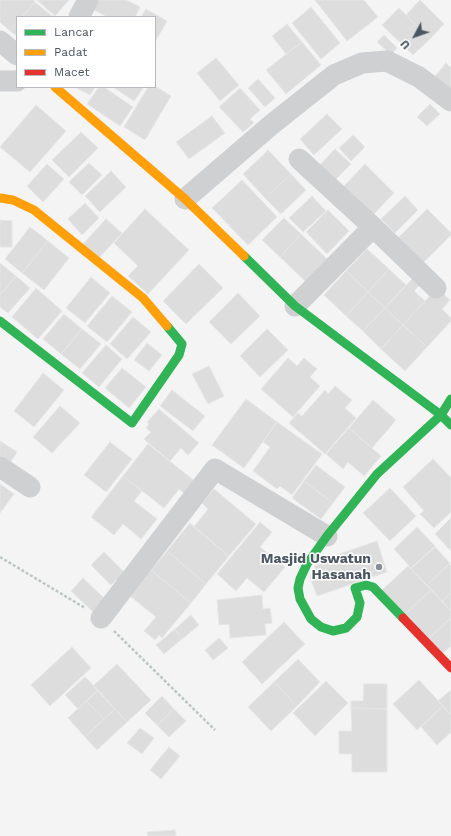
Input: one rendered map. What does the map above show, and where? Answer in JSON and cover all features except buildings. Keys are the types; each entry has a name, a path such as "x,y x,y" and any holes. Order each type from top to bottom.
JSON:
{"street":[{"path":"80,16 88,0"},
{"path":"0,41 16,54"},
{"path":"185,199 272,125 334,75 362,63 387,62 419,77 451,101"},
{"path":"0,81 16,81"},
{"path":"56,88 185,199 295,306 441,415 451,425"},
{"path":"299,159 373,227 436,288"},
{"path":"0,198 13,200 34,210 143,298 182,344 179,355 132,423 0,321"},
{"path":"295,306 373,227"},
{"path":"451,398 441,415 377,474 327,536 307,564 300,579 298,588 300,599 311,619 321,627 333,631 346,628 357,617 360,603 355,588 366,585 373,588 451,668"},
{"path":"0,466 30,486"},
{"path":"101,618 215,469 327,536"}],"path":[{"path":"0,557 101,618 215,730"}],"traffic: fast":[{"path":"244,256 295,306 441,415 451,425"},
{"path":"0,321 132,423 179,355 182,344 167,326"},
{"path":"403,618 373,587 366,585 355,588 360,603 357,617 346,628 333,631 321,627 311,619 300,599 298,588 300,579 307,564 327,536 377,474 441,415 451,399"}],"traffic: slow":[{"path":"56,88 185,199 244,256"},
{"path":"0,198 13,200 34,210 143,298 167,326"}],"traffic: jam":[{"path":"403,618 451,668"}],"place":[{"name":"Masjid Uswatun Hasanah","path":"379,567"}]}
